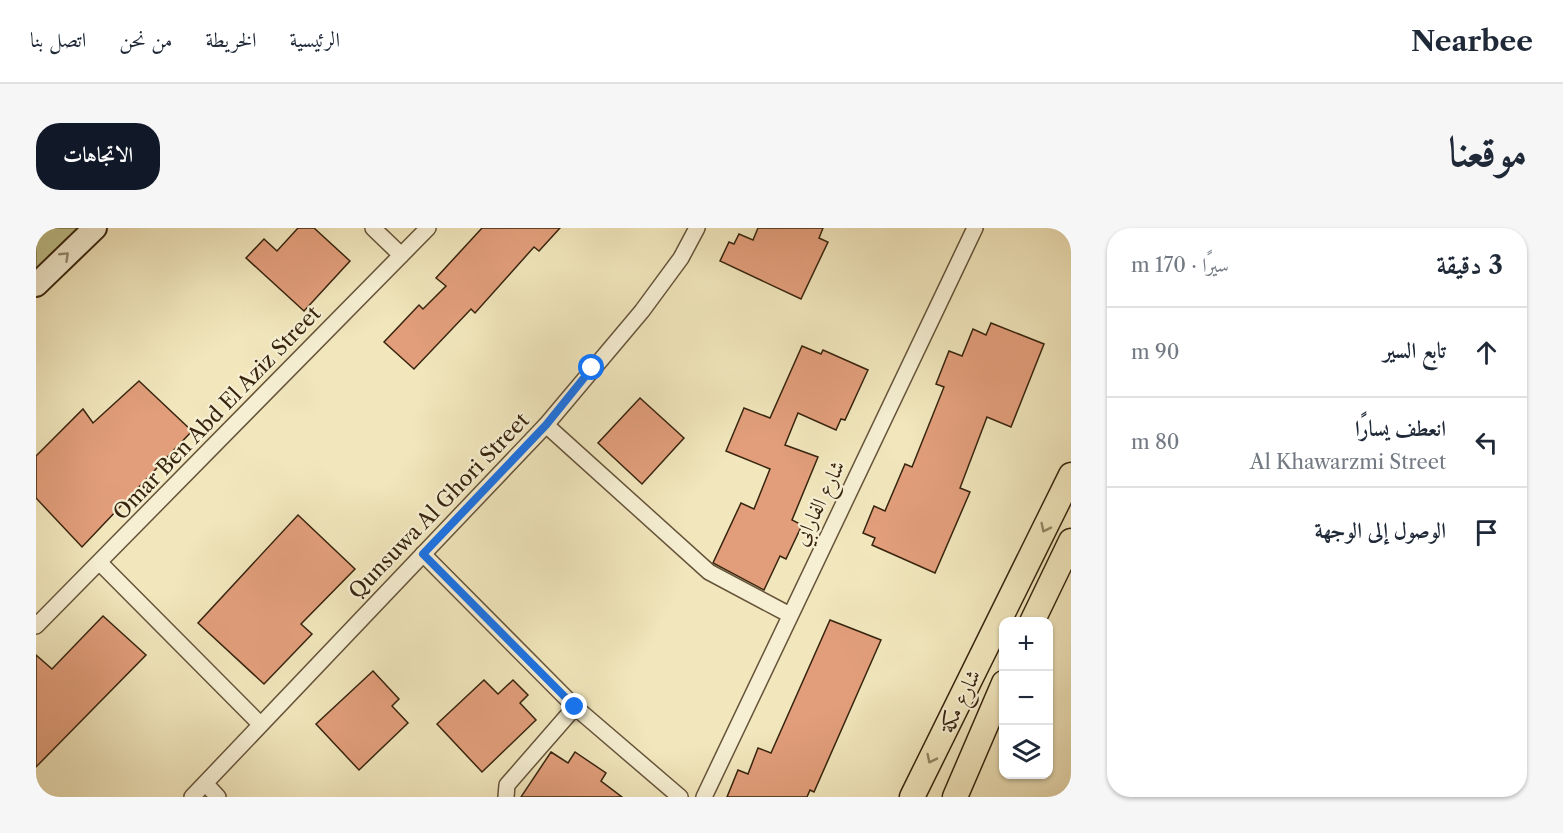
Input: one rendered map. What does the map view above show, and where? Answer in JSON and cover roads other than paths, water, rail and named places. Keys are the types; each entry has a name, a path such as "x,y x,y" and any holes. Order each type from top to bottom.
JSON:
{"main road":[{"path":"36,285 94,228"},
{"name":"شارع مكة","path":"912,797 1071,475"},
{"path":"1034,617 1071,541"},
{"name":"شارع مكة","path":"955,797 999,695"}],"street":[{"path":"374,228 401,255"},
{"name":"Omar Ben Abd El Aziz Street","path":"36,626 428,228"},
{"name":"Qunsuwa Al Ghori Street","path":"192,797 546,425 642,311 681,258 697,228"},
{"name":"شارع الفارابي","path":"704,797 788,615 975,228"},
{"path":"546,425 709,572 788,615"},
{"path":"423,554 575,707 680,797"},
{"path":"100,563 260,724"},
{"path":"506,797 507,785 575,707"},
{"path":"206,784 218,797"}]}
